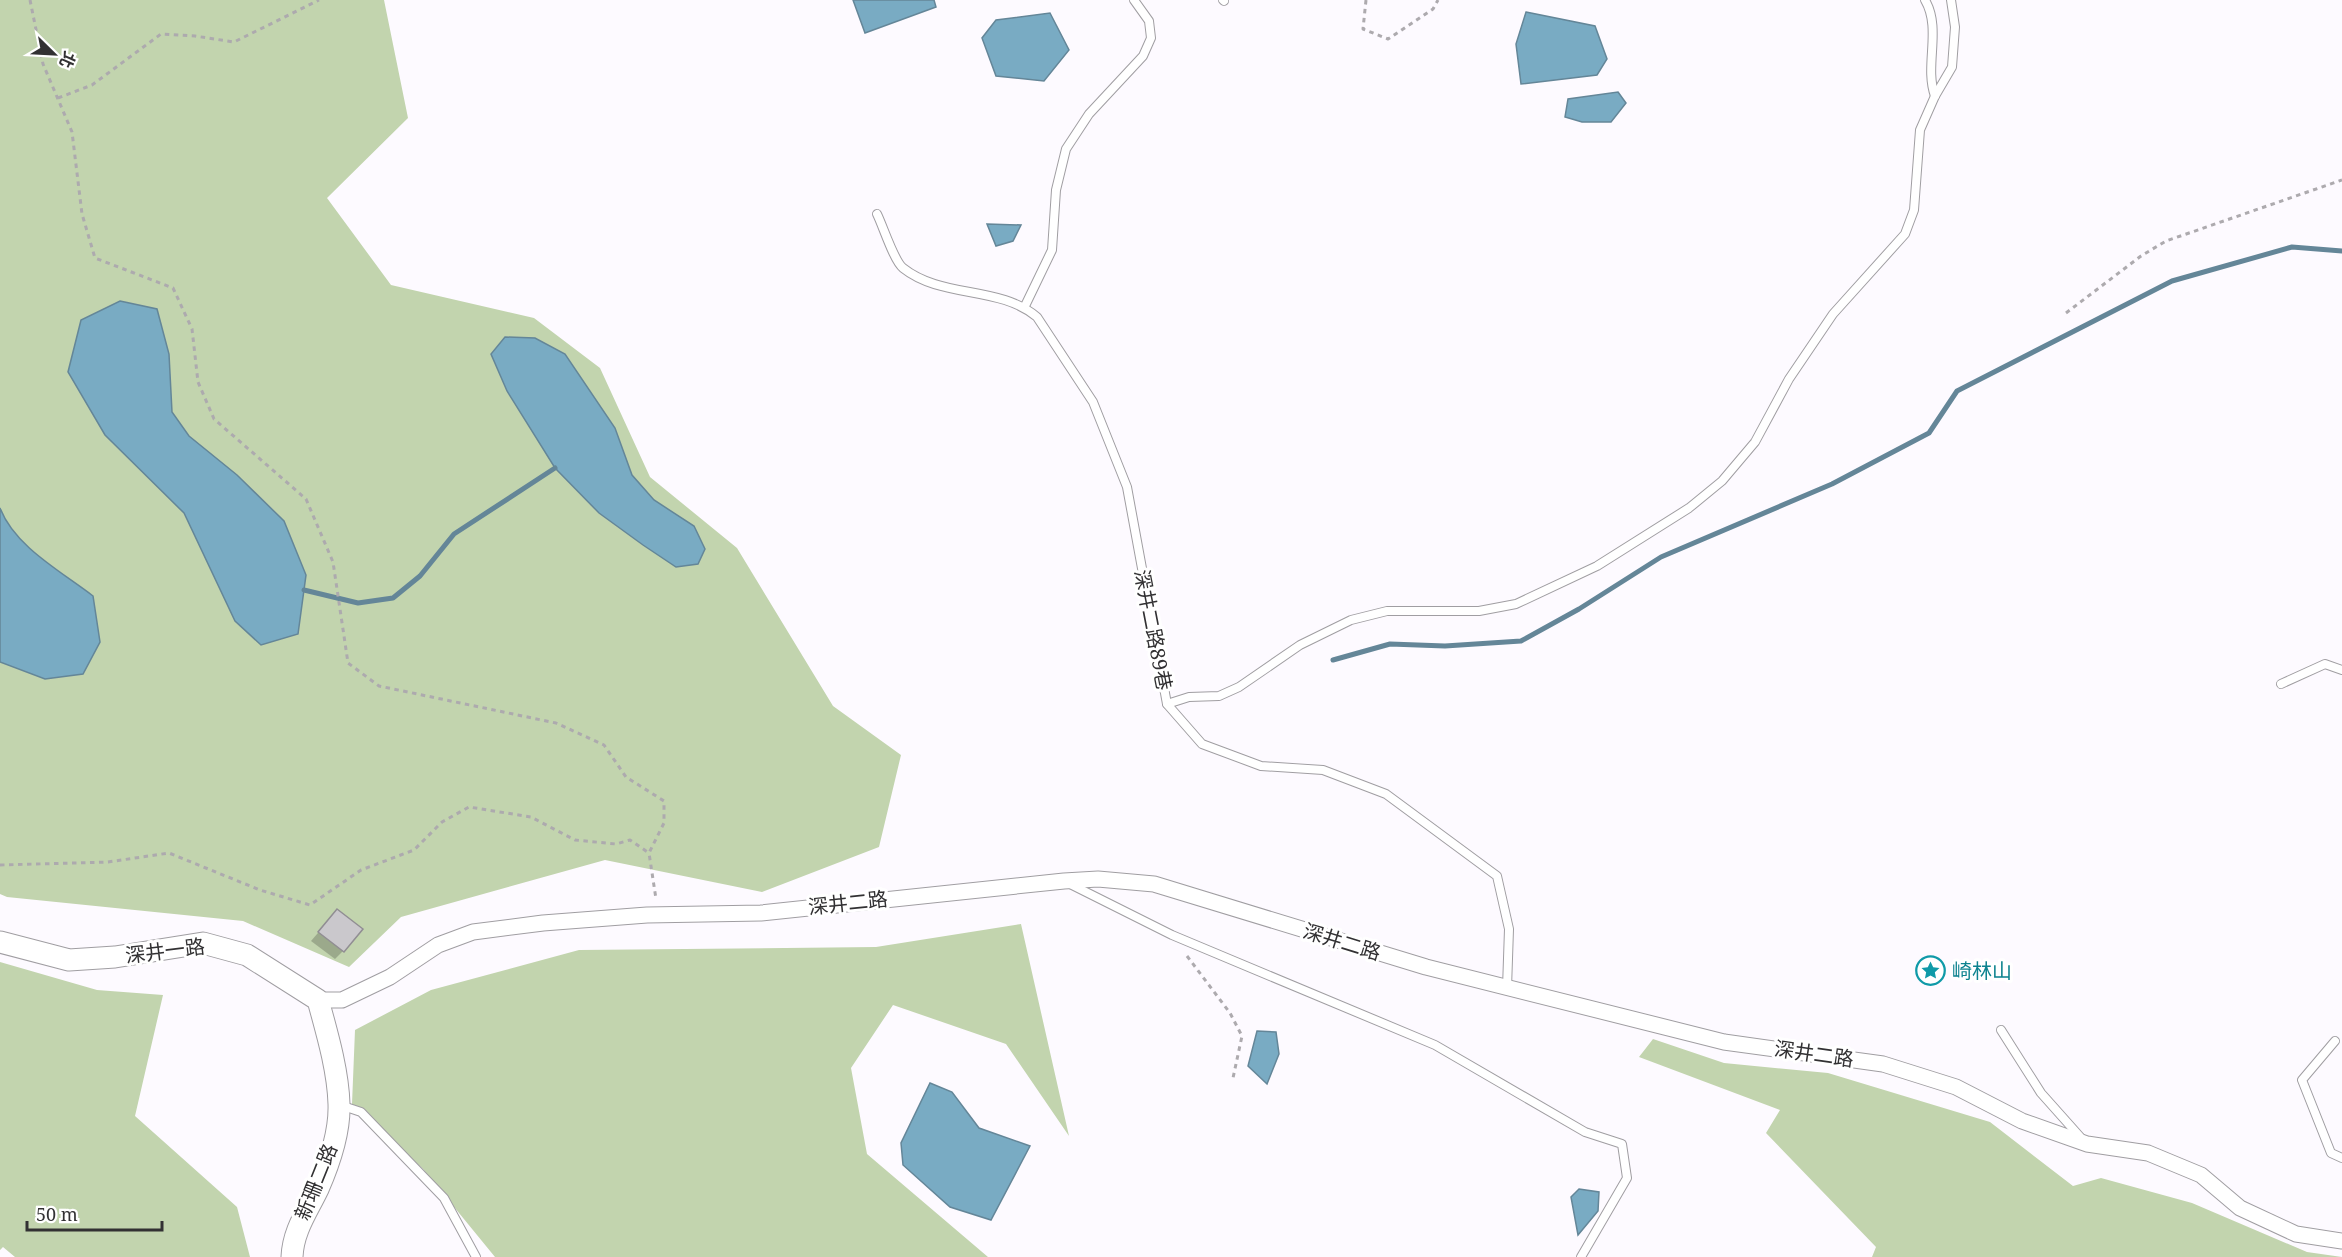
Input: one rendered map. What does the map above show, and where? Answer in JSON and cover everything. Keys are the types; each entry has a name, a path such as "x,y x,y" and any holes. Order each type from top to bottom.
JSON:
{"street":[{"name":"深井二路","path":"318,1000 342,1000 390,977 438,945 473,932 543,923 659,915 761,913 1064,881 1098,879 1154,884 1426,967 1724,1042 1882,1064 1956,1087 2022,1121 2086,1144 2148,1153 2201,1175 2240,1208 2296,1234 2342,1241"},
{"name":"深井一路","path":"0,942 69,960 115,957 203,943 247,955 318,1000"},
{"name":"新珊二路","path":"292,1257 293,1240 318,1189 333,1150 339,1105 326,1030 318,1000"}],"lane":[{"path":"878,214 902,267 933,284 1006,299 1025,306 1052,250 1056,190 1066,150 1089,114 1143,56 1151,38 1149,21 1134,0"},
{"path":"1925,0 1934,36 1930,84 1935,96"},
{"path":"1167,704 1189,697 1219,696 1239,687 1300,645 1351,620 1387,611 1479,611 1516,604 1596,566 1689,508 1722,481 1755,442 1789,379 1833,314 1905,234 1914,210 1920,130 1935,96 1952,67 1956,27 1951,0"},
{"name":"深井二路89巷","path":"1025,306 1037,317 1093,402 1127,487 1167,704 1202,744 1261,766 1323,770 1386,794 1497,876 1509,929 1507,988"},
{"path":"2281,684 2325,664 2342,670"},
{"path":"1064,881 1172,935 1435,1045 1585,1132 1622,1144 1627,1178 1581,1257"},
{"path":"2001,1030 2041,1093 2086,1144"},
{"path":"2335,1041 2302,1080 2331,1153 2342,1158"},
{"path":"339,1105 361,1112 444,1197 476,1257"}],"path":[{"path":"30,0 43,63 72,132 82,214 95,258 173,288 192,329 198,382 214,419 306,500 333,562 348,663 379,686 556,723 604,745 627,777 664,801 664,823 649,853 659,915"},
{"path":"58,98 92,85 160,34 234,42 319,0"},
{"path":"1366,0 1363,29 1388,39 1433,9 1438,0"},
{"path":"2066,313 2141,256 2166,241 2342,180"},
{"path":"0,865 108,862 169,853 260,890 310,905 361,870 414,850 442,822 469,807 531,817 575,840 616,844 630,840 649,853"},
{"path":"1172,935 1230,1013 1242,1036 1233,1078"}],"green space":[{"path":"0,0 384,0 408,118 327,198 391,285 534,318 600,368 650,477 737,548 833,706 901,755 879,847 762,892 605,860 401,917 349,967 243,921 7,897 0,894"},
{"path":"1021,924 1069,1136 1006,1044 893,1005 851,1068 867,1154 988,1257 495,1257 423,1169 352,1104 355,1030 431,990 579,950 876,947"},
{"path":"0,962 97,990 163,995 135,1116 237,1207 250,1257 15,1257 3,1247 0,1250"},
{"path":"1653,1039 1724,1063 1828,1073 1990,1122 2073,1186 2101,1178 2192,1203 2307,1252 2342,1257 1872,1257 1876,1247 1766,1133 1780,1110 1639,1057"}],"water":[{"path":"853,0 934,0 936,7 865,33"},
{"path":"1526,12 1595,26 1607,59 1597,75 1521,84 1516,44"},
{"path":"1050,13 1069,50 1044,81 996,76 982,38 996,20"},
{"path":"1618,92 1626,103 1611,122 1582,122 1565,117 1568,99"},
{"path":"987,224 1021,225 1013,241 996,246"},
{"path":"120,301 157,309 169,354 172,412 189,436 237,475 284,521 306,575 298,634 261,645 235,621 184,513 105,435 68,372 81,320"},
{"path":"505,337 535,338 565,354 615,428 632,475 654,500 694,526 705,549 698,564 676,567 643,545 599,513 555,468 507,391 491,354"},
{"path":"0,508 16,535 28,547 93,596 100,642 83,674 45,679 0,662"},
{"path":"1257,1031 1276,1032 1279,1054 1267,1084 1248,1066"},
{"path":"930,1083 952,1092 979,1128 1030,1146 991,1220 950,1207 903,1165 901,1143"},
{"path":"1579,1189 1599,1192 1598,1211 1578,1235 1571,1197"}],"building":[{"path":"337,909 363,929 344,952 318,932"}],"waterway":[{"path":"1333,660 1390,644 1445,646 1521,641 1579,609 1661,557 1832,484 1929,433 1957,391 2172,281 2292,247 2342,251"},
{"path":"304,590 358,603 393,598 420,576 454,534 555,468"}],"place":[{"name":"崎林山","path":"1931,971"}]}
